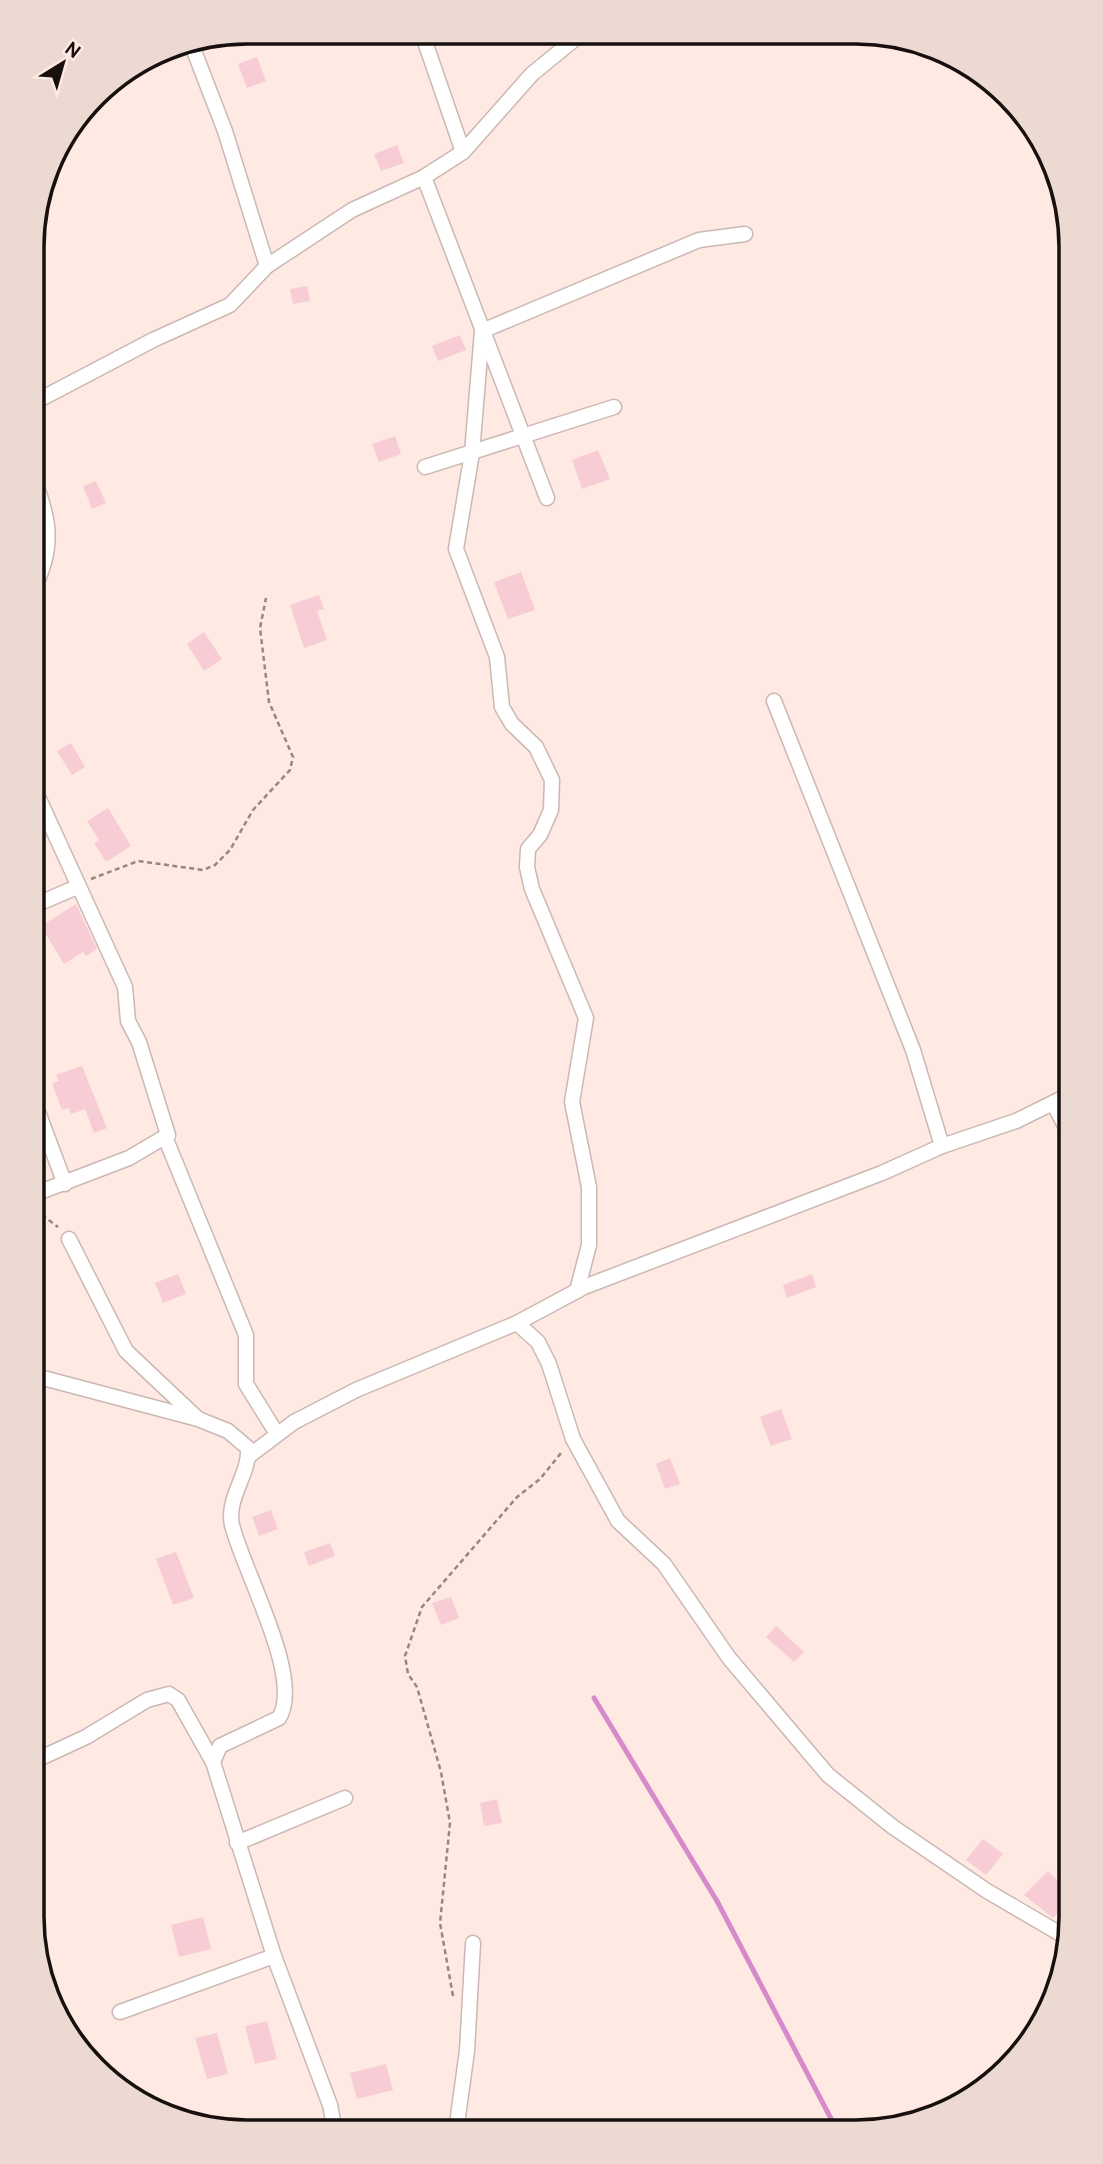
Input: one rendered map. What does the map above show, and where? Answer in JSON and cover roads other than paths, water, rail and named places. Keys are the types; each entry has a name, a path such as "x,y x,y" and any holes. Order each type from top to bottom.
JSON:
{"street":[{"path":"426,44 463,152"},
{"path":"44,397 153,340 230,305 267,266 352,210 424,177 463,152 532,74 569,44"},
{"path":"194,52 225,131 267,266"},
{"path":"424,177 547,498"},
{"path":"482,331 699,240 745,234"},
{"path":"482,331 472,453 456,549 497,657 502,708 512,724 536,747 552,780 551,810 540,835 528,849 527,867 532,889 586,1018 572,1102 589,1187 589,1245 578,1291"},
{"path":"425,467 614,407"},
{"path":"44,512 48,555 44,564"},
{"path":"774,701 913,1051 942,1146"},
{"path":"44,811 125,987 128,1021 163,1113 167,1130 165,1137 246,1335 246,1384 277,1434"},
{"path":"44,901 77,887"},
{"path":"249,1457 294,1422 403,1368 517,1323 578,1291 882,1173 942,1146 1016,1121 1059,1100"},
{"path":"1053,1103 1059,1114"},
{"path":"44,1128 65,1184"},
{"path":"44,1191 129,1158 165,1137"},
{"path":"69,1239 126,1351 198,1419"},
{"path":"517,1323 538,1342 549,1364 573,1439 618,1521 664,1564 729,1658 828,1775 892,1828 987,1891 1059,1933"},
{"path":"44,1378 198,1419 240,1438 248,1448 249,1457 234,1496 231,1522 281,1660 286,1698 279,1718 220,1746 213,1762"},
{"path":"44,1756 86,1737 147,1700 169,1694 178,1700 213,1762 274,1956 313,2054 333,2120"},
{"path":"237,1843 345,1798"},
{"path":"458,2120 467,2051 473,1943"},
{"path":"120,2012 274,1956"}],"waterway":[{"path":"594,1698 717,1901 832,2120"}]}
